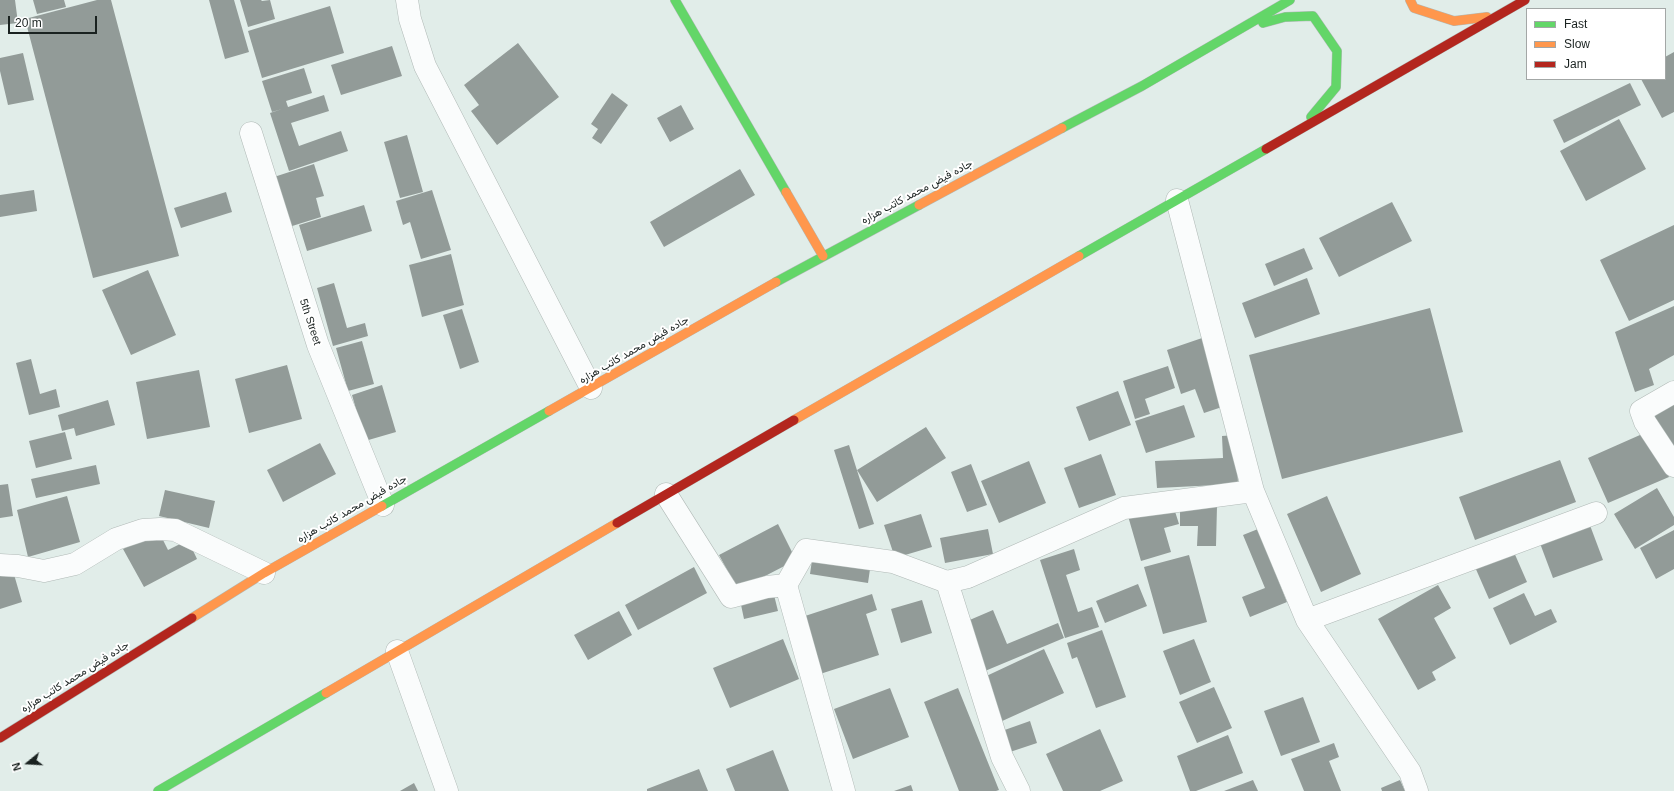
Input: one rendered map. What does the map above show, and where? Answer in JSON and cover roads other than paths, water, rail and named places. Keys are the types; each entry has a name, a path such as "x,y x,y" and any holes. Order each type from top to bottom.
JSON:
{"main road":[{"path":"675,0 823,256"},
{"name":"جاده فیض محمد کاتب هزاره","path":"0,738 264,573 823,256 1142,86 1290,0"},
{"path":"1410,0 1414,8 1454,21 1497,16"},
{"path":"158,791 666,494 1525,0"},
{"path":"1237,31 1285,17 1313,16 1337,51 1336,87 1301,128"}],"street":[{"path":"407,0 410,19 425,66 591,388"},
{"name":"5th Street","path":"251,133 318,345 383,505"},
{"path":"1177,200 1253,491 1307,620 1410,772 1417,791"},
{"path":"1674,392 1642,411 1645,422 1674,466"},
{"path":"844,791 786,585 806,550 893,562 947,582 968,577 1124,508 1253,491"},
{"path":"666,494 732,597 767,587 786,585"},
{"path":"1307,620 1596,513"},
{"path":"0,565 18,566 44,571 75,564 116,539 143,530 160,529 175,530 264,573"},
{"path":"947,582 1002,757 1019,791"},
{"path":"397,651 448,791"}]}
